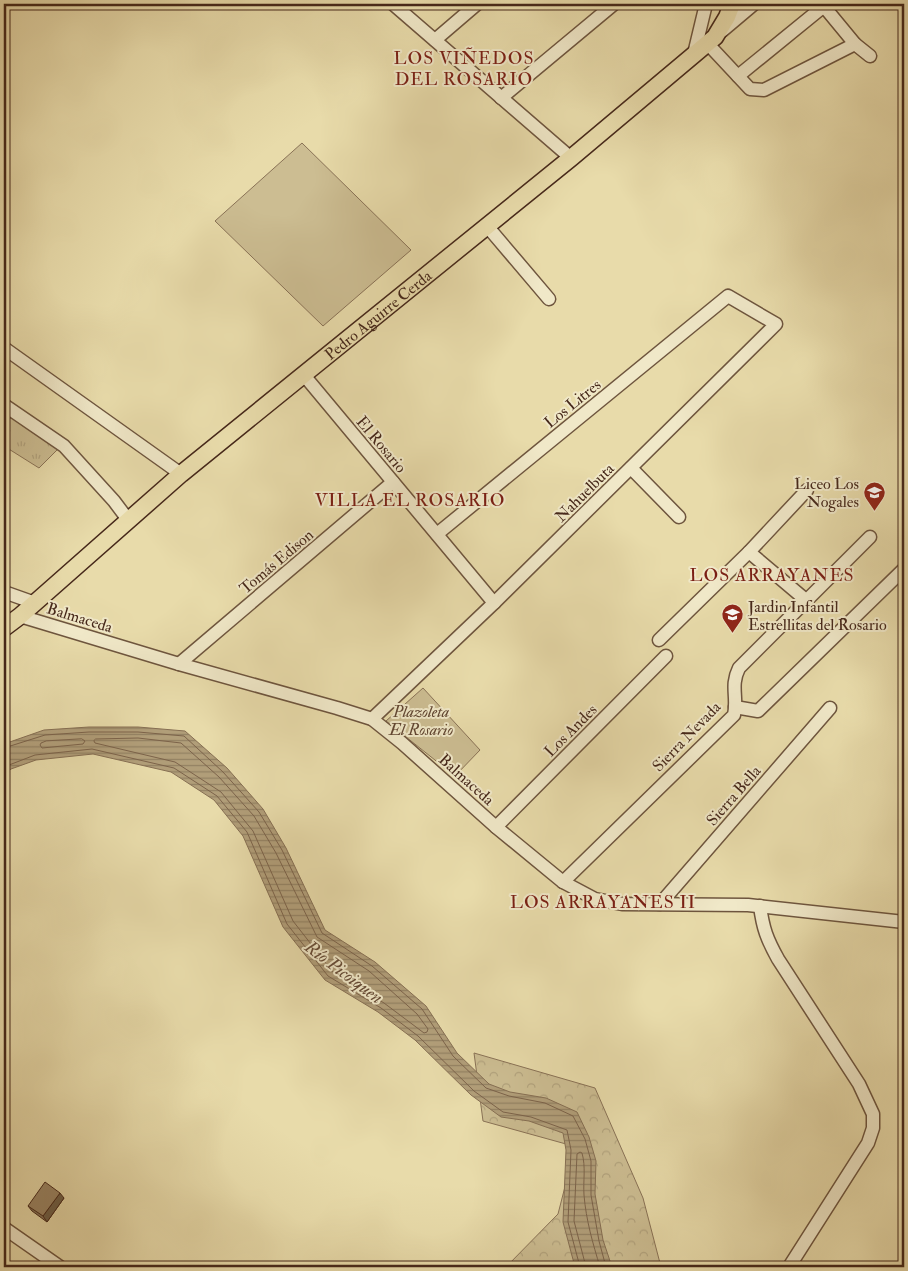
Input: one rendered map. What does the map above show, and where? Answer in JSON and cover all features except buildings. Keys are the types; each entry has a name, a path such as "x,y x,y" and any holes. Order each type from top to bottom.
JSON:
{"main road":[{"path":"711,40 727,17 732,4"},
{"name":"Pedro Aguirre Cerda","path":"4,628 181,474 571,158 711,40"}],"street":[{"path":"393,4 571,158"},
{"path":"435,40 477,4"},
{"path":"501,98 614,4"},
{"path":"694,54 706,4"},
{"name":"Pedro Aguirre Cerda","path":"711,40 754,4"},
{"path":"738,76 823,5 855,44 870,56"},
{"path":"711,40 750,89 764,90 855,44"},
{"path":"487,226 549,300"},
{"name":"Nahuelbuta","path":"372,719 494,603 776,324 728,296"},
{"name":"Los Litres","path":"437,534 728,296"},
{"path":"4,348 181,474"},
{"name":"El Rosario","path":"303,374 494,603"},
{"path":"6,411 64,446 114,501 129,521"},
{"path":"631,468 679,517"},
{"name":"Tomás Edison","path":"179,664 393,482"},
{"path":"659,640 749,552 807,490"},
{"name":"Sierra Nevada","path":"563,882 734,715 734,678 739,668 870,537"},
{"path":"749,552 807,601"},
{"path":"735,707 758,712 904,569"},
{"path":"4,592 35,603"},
{"name":"Balmaceda","path":"20,616 372,719 424,762 496,827 563,882 595,899 622,904 760,906 904,922"},
{"name":"Los Andes","path":"496,827 666,656"},
{"name":"Sierra Bella","path":"660,904 830,708"},
{"path":"760,906 762,927 766,938 859,1084 873,1114 873,1128 868,1143 789,1267"},
{"path":"4,1228 60,1267"}],"green space":[{"path":"302,143 411,250 323,326 215,221"},
{"path":"12,416 58,449 39,468 4,446 4,427"},
{"name":"Plazoleta El Rosario","path":"423,688 480,750 455,776 386,721"},
{"path":"474,1053 595,1088 643,1198 661,1267 506,1267 558,1214 569,1171 566,1144 483,1121"}],"water":[{"name":"Río Picoiquen","path":"89,727 138,727 185,731 227,768 263,809 286,848 325,930 375,962 426,1006 457,1053 489,1084 510,1092 546,1098 577,1112 589,1137 596,1161 595,1194 603,1240 612,1267 575,1267 563,1222 566,1150 563,1133 529,1121 501,1117 471,1095 415,1040 378,1012 325,980 283,927 243,836 214,800 171,772 93,754 36,760 11,769 4,775 4,744 44,730"}],"place":[{"name":"Liceo Los Nogales","path":"875,511"},
{"name":"Jardin Infantil Estrellitas del Rosario","path":"732,634"}],"district":[{"name":"LOS VIÑEDOS DEL ROSARIO","path":"464,68"},
{"name":"VILLA EL ROSARIO","path":"410,500"},
{"name":"LOS ARRAYANES","path":"772,575"},
{"name":"LOS ARRAYANES II","path":"603,902"}]}
